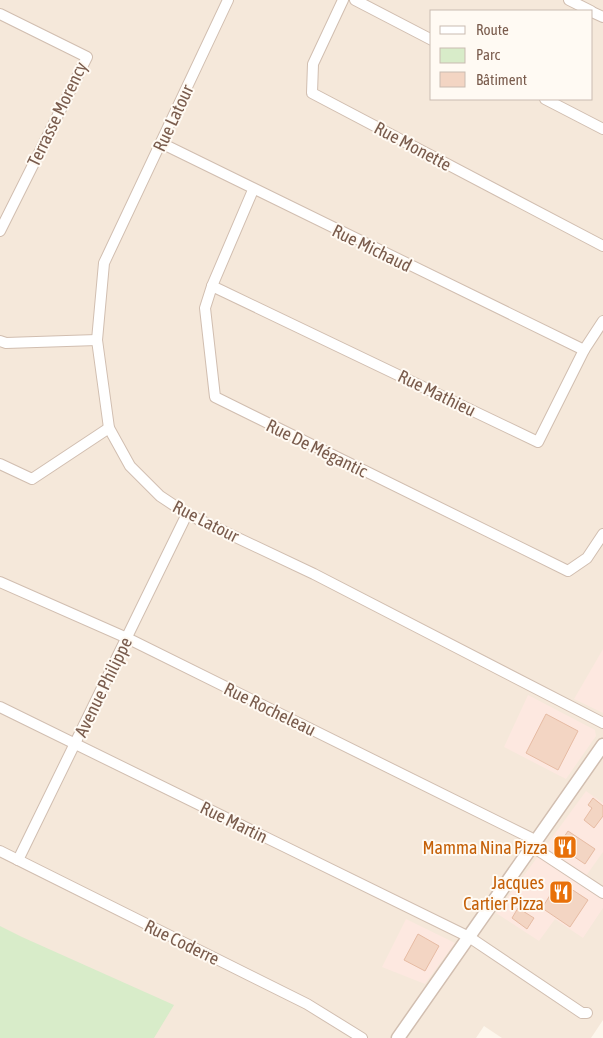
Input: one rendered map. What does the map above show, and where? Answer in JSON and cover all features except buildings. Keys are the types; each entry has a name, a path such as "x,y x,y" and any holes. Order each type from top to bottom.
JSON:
{"street":[{"name":"Rue Latour","path":"228,0 104,263 97,340 108,428 130,466 160,496 187,514 314,574 603,723"},
{"name":"Rue Monette","path":"343,0 314,64 312,93 603,246"},
{"path":"355,0 430,39"},
{"path":"569,0 590,10"},
{"name":"Terrasse Morency","path":"0,14 87,57 0,231"},
{"path":"547,100 603,129"},
{"name":"Rue Michaud","path":"161,143 253,190 584,350"},
{"name":"Rue De Mégantic","path":"253,190 212,286 205,308 215,397 568,571 587,558 603,534"},
{"name":"Rue Mathieu","path":"212,286 538,442 584,350 603,321"},
{"path":"0,341 6,343 97,340"},
{"path":"0,464 32,479 108,428"},
{"name":"Avenue Philippe","path":"18,860 187,514"},
{"name":"Rue Rocheleau","path":"0,582 127,638 535,844 603,893"},
{"name":"Rue Martin","path":"0,707 469,937 582,1013 588,1013"},
{"path":"398,1038 603,745"},
{"name":"Rue Coderre","path":"0,851 307,1004 362,1038"}],"shaded area":[{"path":"0,0 603,0 603,1020 591,1038 502,1038 484,1026 476,1038 0,1038"},
{"path":"603,649 603,713 574,699"},
{"path":"528,695 595,730 596,736 566,779 504,747"},
{"path":"586,791 603,803 603,852 586,876 545,847"},
{"path":"539,855 603,899 603,908 583,938 555,919 539,941 496,913"},
{"path":"406,919 455,943 425,984 382,967"}],"green space":[{"path":"0,926 174,1005 154,1038 0,1038"}],"place":[{"name":"Mamma Nina Pizza","path":"565,847"},
{"name":"Jacques Cartier Pizza","path":"561,892"}]}
